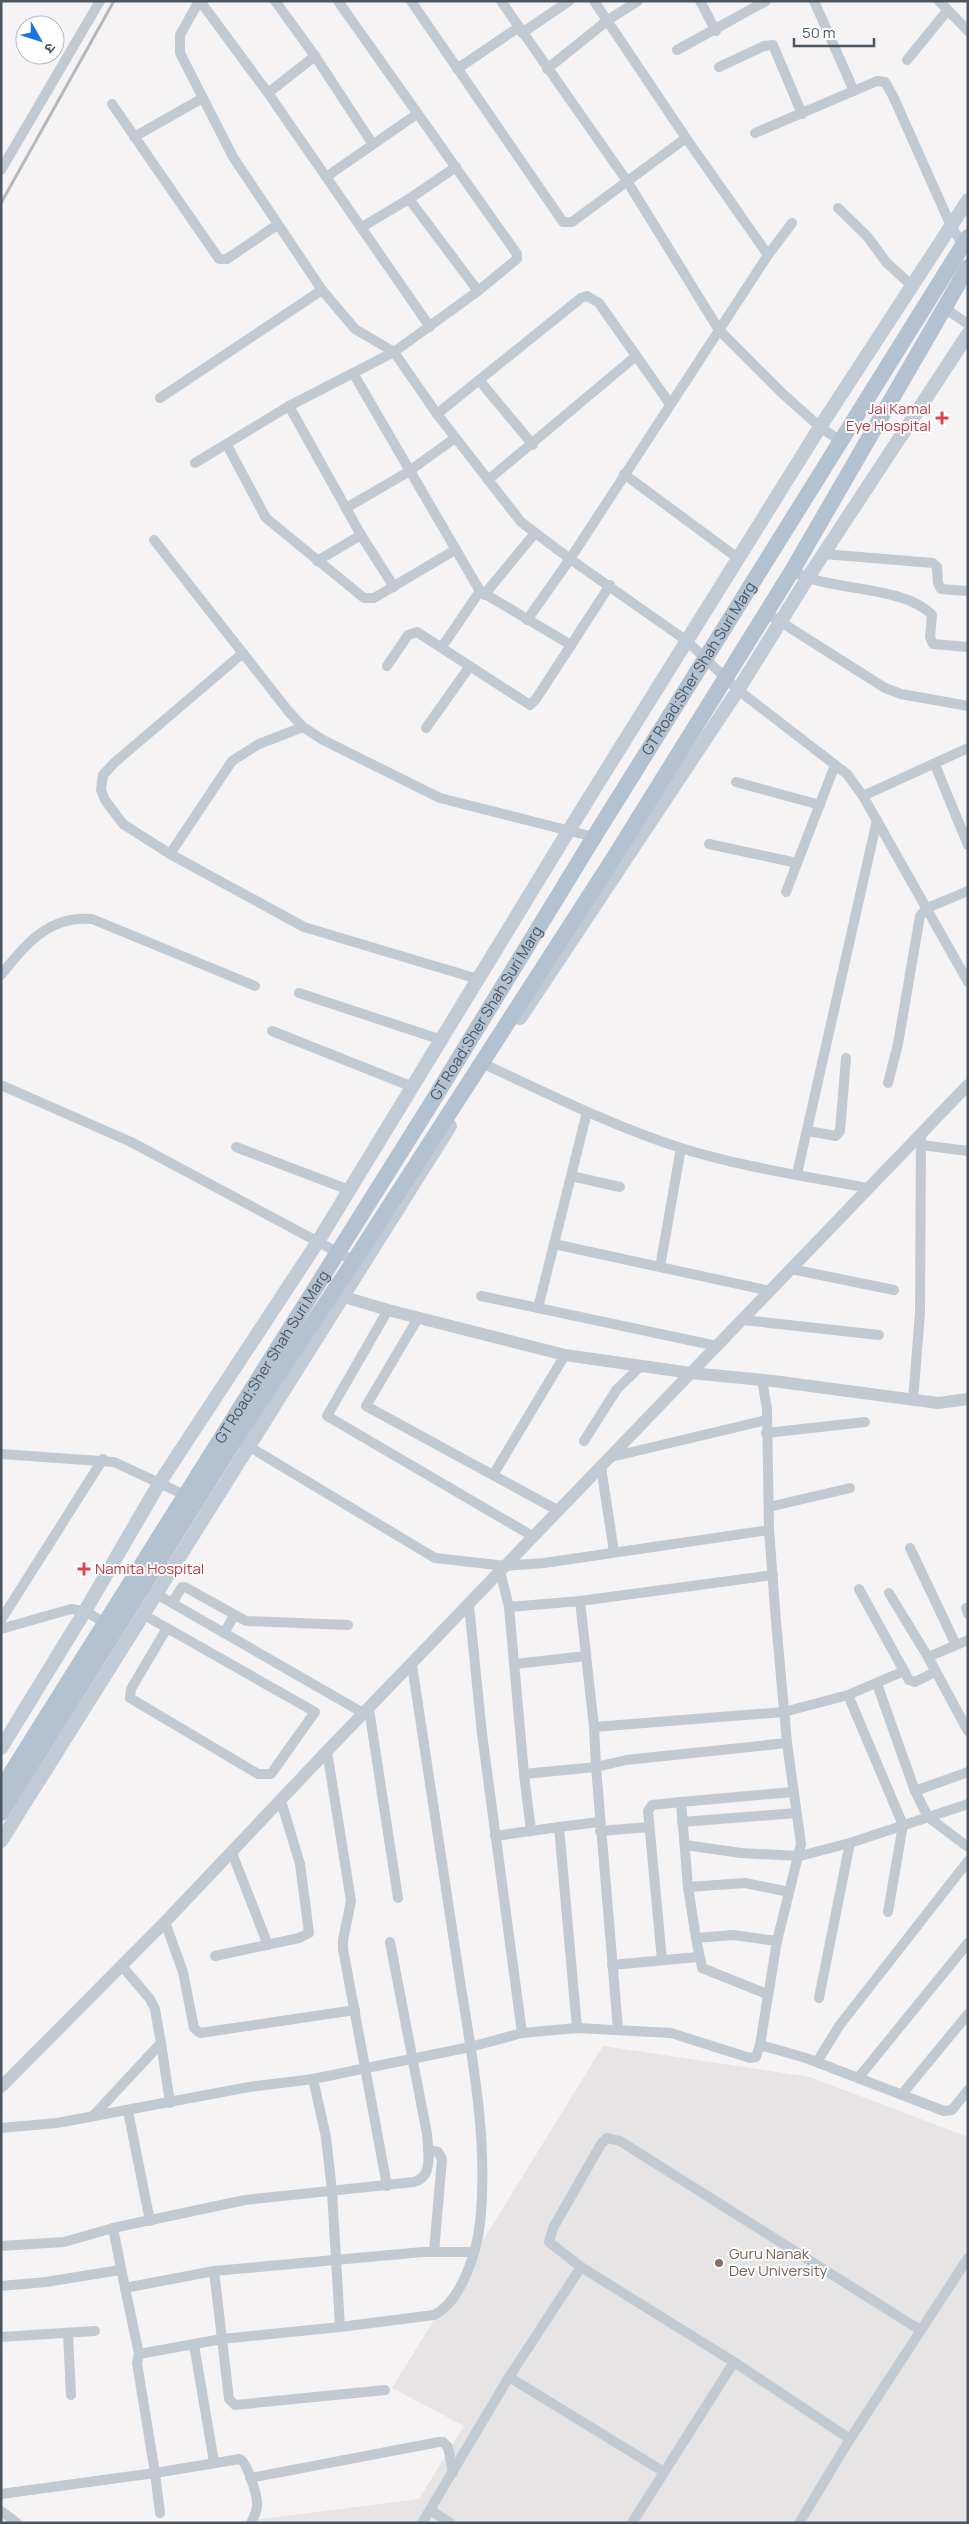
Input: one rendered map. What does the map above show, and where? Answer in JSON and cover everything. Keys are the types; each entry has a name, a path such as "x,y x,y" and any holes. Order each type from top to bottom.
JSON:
{"main road":[{"path":"1,1748 85,1611 160,1482 317,1242 569,830 820,427 968,200"},
{"name":"GT Road;Sher Shah Suri Marg","path":"1,1789 337,1253 965,241"},
{"name":"GT Road;Sher Shah Suri Marg","path":"1,1813 150,1590 242,1442 338,1295 354,1261 483,1065 613,859 792,571 943,307 968,268"},
{"path":"338,1295 483,1065 738,690 807,579 968,334"},
{"path":"1,1841 144,1615 150,1590"}],"street":[{"path":"3,163 100,1"},
{"path":"430,327 268,93 199,1 180,35 178,47 201,99 233,157 322,290 355,329 394,352 437,414 521,522 570,559 610,585 687,641 738,690 847,774 863,796 927,908 964,962 968,982"},
{"path":"275,1 315,56 372,143"},
{"path":"195,463 290,406 394,352 515,263 518,257 338,1"},
{"path":"410,1 562,222 572,222 686,138"},
{"path":"501,1 546,69 627,181 720,330 755,367 820,427 842,442"},
{"path":"456,69 569,1"},
{"path":"594,1 686,138 768,255"},
{"path":"546,69 608,20 638,1"},
{"path":"700,1 716,31"},
{"path":"814,1 854,91"},
{"path":"939,1 968,32"},
{"path":"677,50 716,31 766,2"},
{"path":"907,60 947,11"},
{"path":"719,67 764,46 772,45 802,114"},
{"path":"268,93 315,56"},
{"path":"754,133 802,114 877,80 882,80 887,84 951,226 965,241"},
{"path":"134,138 201,99"},
{"path":"112,104 219,259 227,259 277,225"},
{"path":"326,177 372,143 417,114"},
{"path":"362,227 409,199 456,167"},
{"path":"409,199 478,291"},
{"path":"838,208 867,236 886,262 912,286"},
{"path":"527,620 570,559 768,255 792,223"},
{"path":"160,398 322,290"},
{"path":"437,414 581,298 587,296 598,303 670,404"},
{"path":"943,307 968,324"},
{"path":"488,480 533,445 636,356"},
{"path":"353,373 408,472 482,593 570,645"},
{"path":"479,380 533,445"},
{"path":"290,406 361,535 394,587"},
{"path":"346,508 408,472 455,438"},
{"path":"227,445 266,518 364,598 374,598 455,550"},
{"path":"624,474 739,559"},
{"path":"442,647 482,593 535,533"},
{"path":"317,561 361,535"},
{"path":"154,540 288,712 303,728 323,740 440,798 594,837"},
{"path":"824,554 933,563 937,567 938,583 941,589 968,591"},
{"path":"792,571 807,579 894,596 909,602 932,615 930,637 933,644 968,647"},
{"path":"387,666 408,636 413,632 422,634 530,705 536,699 610,585"},
{"path":"765,612 885,688 901,694 968,706"},
{"path":"243,653 114,763 103,775 101,790 111,811 124,824 170,854 304,927 478,980"},
{"path":"426,728 470,666"},
{"path":"170,854 232,761 259,744 303,728"},
{"path":"863,796 968,748"},
{"path":"786,892 836,765"},
{"path":"934,765 968,845"},
{"path":"736,782 820,805"},
{"path":"797,1174 877,820"},
{"path":"709,844 797,863"},
{"path":"888,1082 898,1044 920,916 927,908 968,891"},
{"path":"1,975 21,950 41,933 59,922 74,918 92,919 255,986"},
{"path":"300,993 442,1040"},
{"path":"272,1031 413,1087"},
{"path":"808,1131 839,1135 846,1058"},
{"path":"483,1065 587,1112 681,1148 867,1188"},
{"path":"1,1085 131,1142 354,1261"},
{"path":"1,2087 232,1853 327,1751 367,1712 503,1568 743,1320 867,1188 921,1139 968,1086"},
{"path":"538,1308 587,1112"},
{"path":"921,1139 968,1151"},
{"path":"913,1400 920,1313 921,1139"},
{"path":"236,1147 349,1190"},
{"path":"660,1268 681,1148"},
{"path":"571,1176 620,1187"},
{"path":"554,1244 770,1291"},
{"path":"791,1269 894,1290"},
{"path":"318,1282 338,1295 388,1310 565,1355 692,1373 762,1380 938,1403 968,1399"},
{"path":"481,1296 717,1346"},
{"path":"388,1310 327,1416 534,1537"},
{"path":"418,1318 366,1406 559,1511"},
{"path":"743,1320 880,1335"},
{"path":"493,1475 565,1355"},
{"path":"584,1441 617,1389 641,1366"},
{"path":"1,2128 57,2123 249,2088 313,2079 470,2047 522,2033 578,2028 671,2033 754,2058 758,2054 760,2045 777,1941 800,1856 801,1834 793,1792 784,1712 770,1530 767,1420 762,1380"},
{"path":"611,1457 767,1420"},
{"path":"766,1433 865,1422"},
{"path":"242,1442 435,1558 503,1568 770,1530"},
{"path":"1,1454 103,1459 123,1465 185,1495"},
{"path":"2,1627 103,1459"},
{"path":"600,1467 614,1552"},
{"path":"769,1507 850,1488"},
{"path":"910,1548 956,1645"},
{"path":"503,1568 509,1607 531,1831"},
{"path":"509,1607 580,1601 773,1575"},
{"path":"172,1603 182,1587 246,1622 348,1625"},
{"path":"859,1589 904,1671 913,1682 935,1672"},
{"path":"150,1590 367,1712"},
{"path":"889,1593 928,1657 968,1731"},
{"path":"580,1601 594,1727 600,1826 618,2029"},
{"path":"469,1605 495,1836 522,2033"},
{"path":"2,1627 71,1609 85,1611 105,1623"},
{"path":"144,1615 167,1628 315,1712 271,1774 258,1774 130,1698 131,1689 167,1628"},
{"path":"224,1633 234,1616"},
{"path":"928,1657 968,1640"},
{"path":"515,1664 586,1656"},
{"path":"139,2354 222,2339 429,2316 442,2311 453,2300 460,2287 473,2252 480,2223 483,2153 470,2047 412,1665"},
{"path":"594,1727 784,1712 848,1695 904,1671"},
{"path":"877,1684 915,1791 928,1817 968,1847"},
{"path":"848,1695 903,1825 888,1912"},
{"path":"367,1712 398,1898"},
{"path":"524,1774 596,1767 626,1760 787,1743"},
{"path":"327,1751 351,1901 343,1940 388,2186"},
{"path":"915,1791 968,1772"},
{"path":"662,1960 649,1827 648,1811 652,1805 793,1792"},
{"path":"215,1956 306,1936 310,1928 300,1864 281,1801"},
{"path":"681,1802 688,1887 698,1956 702,1968 767,1994"},
{"path":"685,1845 741,1853 800,1856 850,1843 928,1817 965,1807"},
{"path":"682,1822 796,1813"},
{"path":"495,1836 559,1827 649,1827"},
{"path":"559,1827 578,2028"},
{"path":"819,1998 850,1843"},
{"path":"232,1853 268,1945"},
{"path":"817,2062 839,2026 968,1862"},
{"path":"688,1887 745,1883 789,1892"},
{"path":"165,1922 183,1972 194,2028 200,2033 355,2010"},
{"path":"696,1938 734,1935 777,1941"},
{"path":"1,2246 64,2242 113,2228 245,2200 388,2186 414,2182 424,2178 428,2150 390,1942"},
{"path":"859,2077 968,1943"},
{"path":"612,1965 698,1956"},
{"path":"122,1966 150,1999 155,2009 170,2103"},
{"path":"903,2094 968,2014"},
{"path":"94,2115 161,2044"},
{"path":"760,2045 817,2062 948,2112 968,2090"},
{"path":"313,2079 326,2137 332,2191 334,2260 340,2327"},
{"path":"128,2110 150,2221"},
{"path":"850,2439 734,2362 581,2267 549,2242 550,2235 601,2144 607,2138 614,2138 920,2330"},
{"path":"428,2150 438,2152 442,2159 434,2252"},
{"path":"113,2228 120,2270 139,2354 137,2363 160,2513"},
{"path":"125,2288 214,2271 434,2252 473,2252"},
{"path":"799,2523 850,2439 968,2258"},
{"path":"422,2523 509,2377 581,2267"},
{"path":"1,2286 46,2282 120,2270"},
{"path":"214,2271 229,2399 235,2406 386,2390"},
{"path":"1,2337 95,2331"},
{"path":"68,2333 71,2396"},
{"path":"194,2345 214,2462"},
{"path":"632,2523 734,2362"},
{"path":"509,2377 664,2472"},
{"path":"250,2478 439,2442 443,2442 448,2447 453,2473"},
{"path":"1,2494 240,2459 246,2464 258,2503 251,2523"},
{"path":"430,2510 450,2523"},
{"path":"1,2511 17,2523"}],"shaded area":[{"name":"Guru Nanak Dev University","path":"603,2046 810,2077 968,2137 968,2523 231,2523 419,2499 464,2426 392,2388"}],"railway":[{"path":"1,203 114,1"}],"place":[{"name":"Jai Kamal Eye Hospital","path":"942,418"},
{"name":"Namita Hospital","path":"84,1569"},
{"name":"Guru Nanak Dev University","path":"719,2263"}]}
